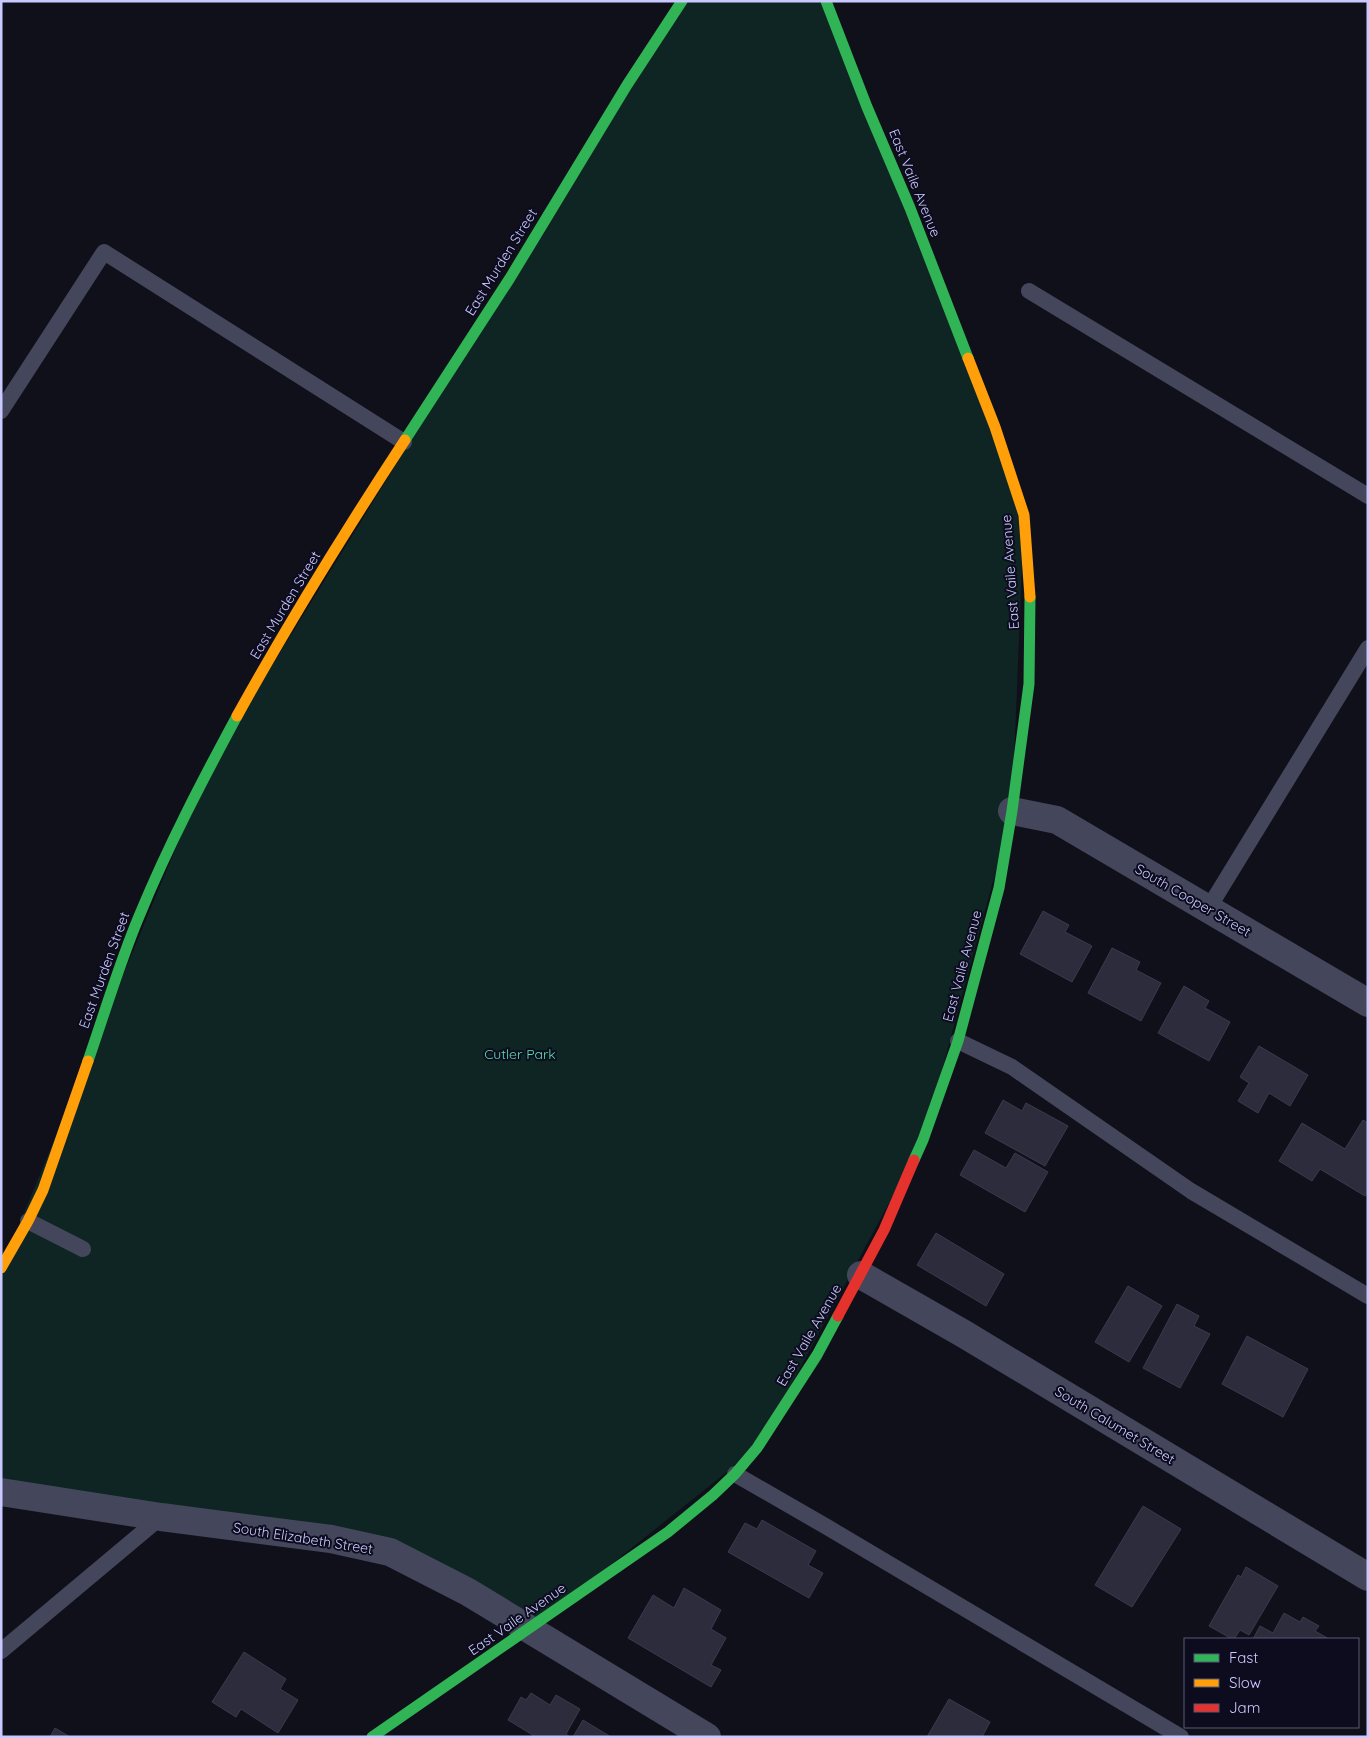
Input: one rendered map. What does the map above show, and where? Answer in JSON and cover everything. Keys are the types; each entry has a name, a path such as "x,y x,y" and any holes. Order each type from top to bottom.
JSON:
{"street":[{"name":"East Murden Street","path":"1,1268 43,1190 139,916 166,854 210,766 278,642 358,512 510,278 627,85 682,1"},
{"name":"East Vaile Avenue","path":"372,1737 668,1532 713,1495 735,1474 757,1448 817,1355 861,1275 884,1230 923,1140 958,1041 999,888 1012,811 1029,684 1030,603 1024,515 992,418 826,1"},
{"name":"South Cooper Street","path":"1012,811 1057,820 1368,1003"},
{"name":"South Calumet Street","path":"861,1275 964,1334 1368,1577"},
{"name":"South Elizabeth Street","path":"1,1492 161,1517 331,1539 390,1552 468,1592 707,1737"}],"lane":[{"path":"1,411 104,252 404,442"},
{"path":"1029,291 1368,496"},
{"path":"1208,909 1368,648"},
{"path":"958,1041 1012,1067 1191,1191 1368,1296"},
{"path":"28,1221 83,1249"},
{"path":"735,1474 1181,1737"},
{"path":"1,1651 161,1517"}],"green space":[{"name":"Cutler Park","path":"682,1 826,1 1024,515 1012,811 923,1140 757,1448 530,1629 390,1552 1,1492 1,1268 210,766"}],"building":[{"path":"1043,911 1069,925 1065,932 1092,946 1072,982 1020,954"},
{"path":"1112,948 1140,962 1136,970 1161,983 1141,1021 1088,993"},
{"path":"1184,986 1209,1001 1205,1008 1230,1022 1209,1061 1158,1033"},
{"path":"1259,1046 1308,1075 1290,1106 1269,1093 1258,1113 1238,1101 1249,1083 1240,1077"},
{"path":"1003,1100 1022,1111 1026,1103 1068,1126 1045,1166 985,1133"},
{"path":"1363,1120 1368,1123 1368,1192 1365,1196 1320,1169 1312,1181 1279,1161 1302,1123 1345,1149"},
{"path":"974,1150 1006,1168 1015,1153 1048,1172 1025,1212 960,1175"},
{"path":"936,1233 1004,1274 986,1306 917,1265"},
{"path":"1128,1286 1162,1306 1129,1362 1095,1342"},
{"path":"1177,1304 1199,1316 1194,1326 1210,1334 1180,1388 1143,1368"},
{"path":"1247,1336 1308,1369 1283,1417 1222,1384"},
{"path":"1143,1506 1181,1529 1132,1607 1095,1585"},
{"path":"762,1520 816,1551 808,1565 823,1573 809,1598 728,1552 745,1523 757,1529"},
{"path":"1246,1567 1278,1586 1249,1635 1240,1630 1235,1638 1230,1638 1209,1626 1238,1575 1241,1577"},
{"path":"684,1588 721,1610 711,1629 726,1638 711,1665 721,1670 711,1687 628,1638 653,1595 674,1608"},
{"path":"1284,1613 1300,1622 1303,1617 1319,1626 1315,1631 1327,1638 1254,1638 1260,1626 1273,1633"},
{"path":"244,1652 286,1679 280,1689 298,1700 278,1733 241,1709 236,1717 212,1702"},
{"path":"531,1693 550,1705 556,1695 580,1709 566,1734 570,1737 536,1737 508,1720 521,1697 526,1700"},
{"path":"949,1699 990,1722 982,1737 927,1737"},
{"path":"583,1720 611,1737 573,1737"},
{"path":"55,1728 70,1737 50,1737"}],"traffic: fast":[{"path":"405,440 510,278 627,85 682,1"},
{"path":"826,1 867,107 910,208 968,358"},
{"path":"914,1160 923,1140 958,1041 999,888 1012,811 1029,684 1030,597"},
{"path":"88,1061 126,950 151,889 186,814 237,716"},
{"path":"372,1737 668,1532 713,1495 735,1474 757,1448 817,1355 838,1316"}],"traffic: slow":[{"path":"968,358 995,427 1024,515 1030,597"},
{"path":"237,716 318,576 405,440"},
{"path":"1,1268 43,1190 88,1061"}],"traffic: jam":[{"path":"838,1316 884,1230 914,1160"}]}
